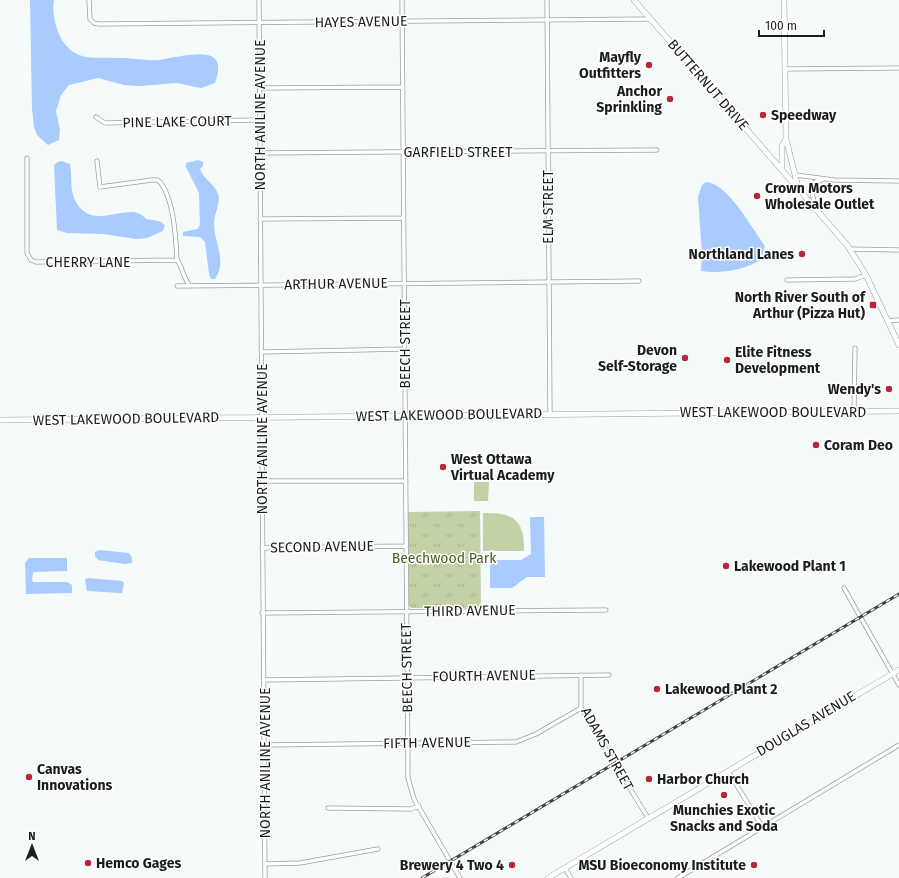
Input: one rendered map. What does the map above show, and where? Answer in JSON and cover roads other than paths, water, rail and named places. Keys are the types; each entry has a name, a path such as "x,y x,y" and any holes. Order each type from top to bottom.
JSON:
{"street":[{"name":"NORTH ANILINE AVENUE","path":"259,0 265,878"},
{"name":"BEECH STREET","path":"402,0 405,152 404,218 408,778 410,790 460,878"},
{"name":"ELM STREET","path":"547,0 550,414"},
{"name":"BUTTERNUT DRIVE","path":"634,0 850,250 866,275 899,345"},
{"path":"784,0 786,139 796,175 798,189"},
{"name":"HAYES AVENUE","path":"89,1 90,19 94,23 99,24 650,19"},
{"path":"785,69 899,68"},
{"path":"260,88 403,87"},
{"name":"PINE LAKE COURT","path":"96,117 105,123 259,120"},
{"path":"782,170 782,146 786,139"},
{"name":"GARFIELD STREET","path":"259,154 657,150"},
{"name":"CHERRY LANE","path":"27,158 27,253 31,260 36,262 177,260"},
{"path":"97,161 100,188 158,180 167,192 176,242 177,260 181,266 184,279 190,286"},
{"path":"796,175 825,180 899,182"},
{"path":"815,208 811,187 815,182 825,180"},
{"path":"260,219 404,218"},
{"path":"850,250 899,250"},
{"path":"787,280 855,279 866,275"},
{"name":"ARTHUR AVENUE","path":"177,286 639,282"},
{"path":"887,321 899,320"},
{"path":"854,411 855,348"},
{"path":"262,352 405,349"},
{"name":"WEST LAKEWOOD BOULEVARD","path":"0,420 899,411"},
{"path":"262,481 406,481"},
{"name":"SECOND AVENUE","path":"262,548 406,546"},
{"path":"844,588 899,684"},
{"name":"THIRD AVENUE","path":"262,613 606,610"},
{"name":"DOUGLAS AVENUE","path":"548,878 899,670"},
{"name":"ADAMS STREET","path":"581,675 581,708 648,818"},
{"name":"FOURTH AVENUE","path":"264,680 609,675"},
{"name":"FIFTH AVENUE","path":"264,745 408,742 516,742 531,736 581,708"},
{"path":"678,878 899,745"},
{"path":"728,771 763,828"},
{"path":"328,808 411,809 419,806"},
{"path":"265,864 300,863 378,849"},
{"path":"565,868 571,878"}],"water":[{"path":"30,0 54,0 54,16 59,33 68,48 74,53 91,57 154,60 195,54 208,55 216,59 218,65 215,83 201,88 177,83 141,86 124,85 98,78 69,85 61,95 56,111 60,130 59,140 48,145 37,135 34,127 32,109"},
{"path":"198,160 203,162 203,166 200,169 206,179 214,187 219,197 214,228 220,265 219,272 215,279 211,279 209,274 205,242 200,237 183,236 183,232 197,229 200,225 199,193 186,167 186,163"},
{"path":"61,161 70,164 73,194 81,209 90,215 100,216 130,212 139,213 146,219 159,221 165,225 163,231 147,238 137,239 103,234 67,233 57,230 54,166 56,163"},
{"path":"706,182 714,184 723,190 747,219 765,246 761,260 739,269 716,272 701,271 702,254 698,197 702,185"},
{"path":"530,517 544,517 545,577 527,577 512,588 490,588 490,560 521,560 531,554"},
{"path":"99,550 129,553 132,558 132,563 125,564 98,560 95,556 95,552"},
{"path":"29,558 67,558 67,571 33,572 32,581 67,582 72,585 72,593 26,594 25,563"},
{"path":"85,579 122,581 124,583 122,593 87,591"}],"railway":[{"path":"422,878 899,594"}],"place":[{"name":"Mayfly Outfitters","path":"649,65"},
{"name":"Anchor Sprinkling","path":"670,99"},
{"name":"Speedway","path":"763,115"},
{"name":"Crown Motors Wholesale Outlet","path":"757,196"},
{"name":"Northland Lanes","path":"802,254"},
{"name":"North River South of Arthur (Pizza Hut)","path":"873,305"},
{"name":"Devon Self-Storage","path":"685,358"},
{"name":"Elite Fitness Development","path":"727,360"},
{"name":"Wendy's","path":"889,389"},
{"name":"Coram Deo","path":"816,445"},
{"name":"West Ottawa Virtual Academy","path":"443,467"},
{"name":"Lakewood Plant 1","path":"726,566"},
{"name":"Lakewood Plant 2","path":"657,689"},
{"name":"Canvas Innovations","path":"29,777"},
{"name":"Harbor Church","path":"649,779"},
{"name":"Munchies Exotic Snacks and Soda","path":"724,795"},
{"name":"Hemco Gages","path":"88,863"},
{"name":"Brewery 4 Two 4","path":"512,865"},
{"name":"MSU Bioeconomy Institute","path":"754,865"}],"park label":[{"name":"Beechwood Park","path":"444,558"}]}
